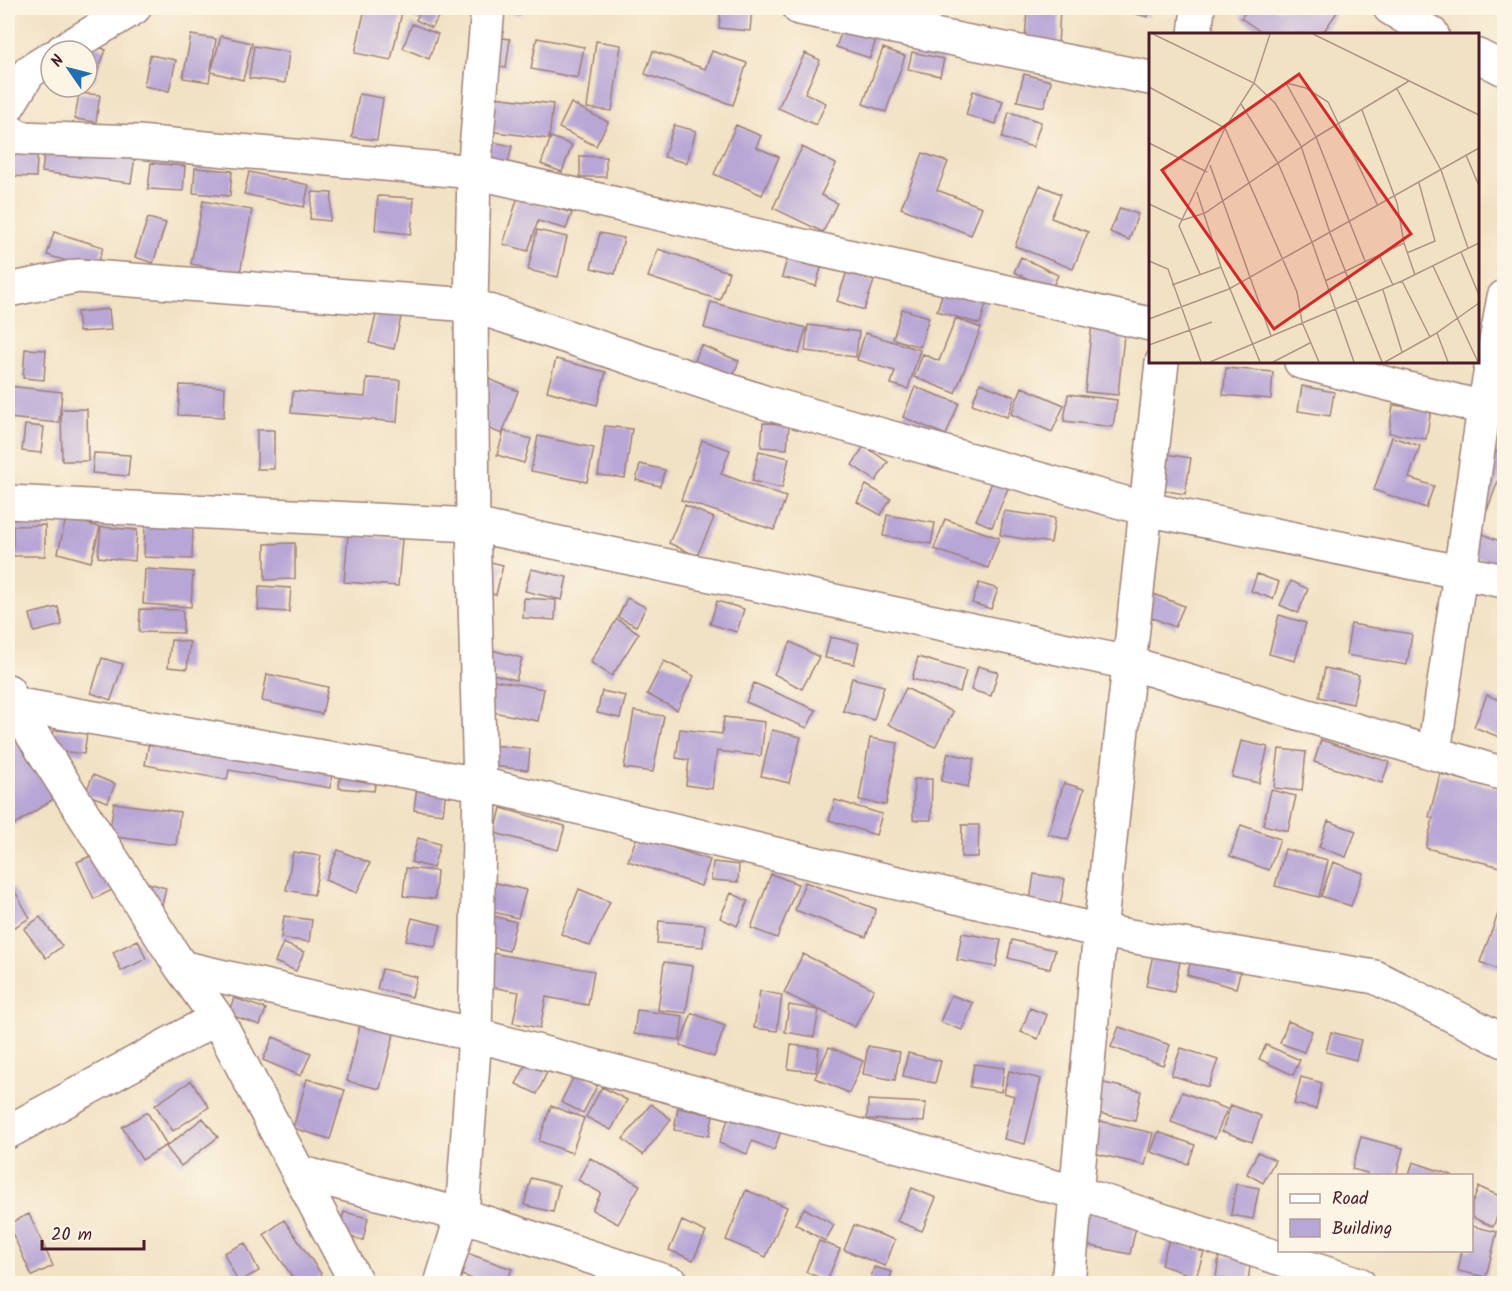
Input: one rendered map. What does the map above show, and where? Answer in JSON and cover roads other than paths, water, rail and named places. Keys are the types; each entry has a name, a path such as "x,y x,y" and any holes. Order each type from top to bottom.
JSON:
{"street":[{"path":"82,39 134,8"},
{"path":"441,1284 462,1215 475,1035 480,784 472,525 471,305 474,172 488,8"},
{"path":"799,8 1149,78"},
{"path":"1195,33 1198,8"},
{"path":"1390,8 1430,33"},
{"path":"1479,56 1504,69"},
{"path":"8,106 29,72 39,66"},
{"path":"8,129 20,138 138,142 474,172 1149,324"},
{"path":"8,290 78,276 471,305 767,403 1146,510 1504,580"},
{"path":"1434,752 1484,408 1504,297"},
{"path":"1068,1284 1100,931 1162,363"},
{"path":"1305,363 1484,408"},
{"path":"8,502 472,525 1129,663 1504,774"},
{"path":"10,700 480,784 1100,931 1375,977 1504,1041"},
{"path":"10,700 181,967 217,1018 357,1284"},
{"path":"181,967 475,1035 1078,1193 1359,1284"},
{"path":"8,1132 217,1018"},
{"path":"298,1173 462,1215 673,1284"}]}
